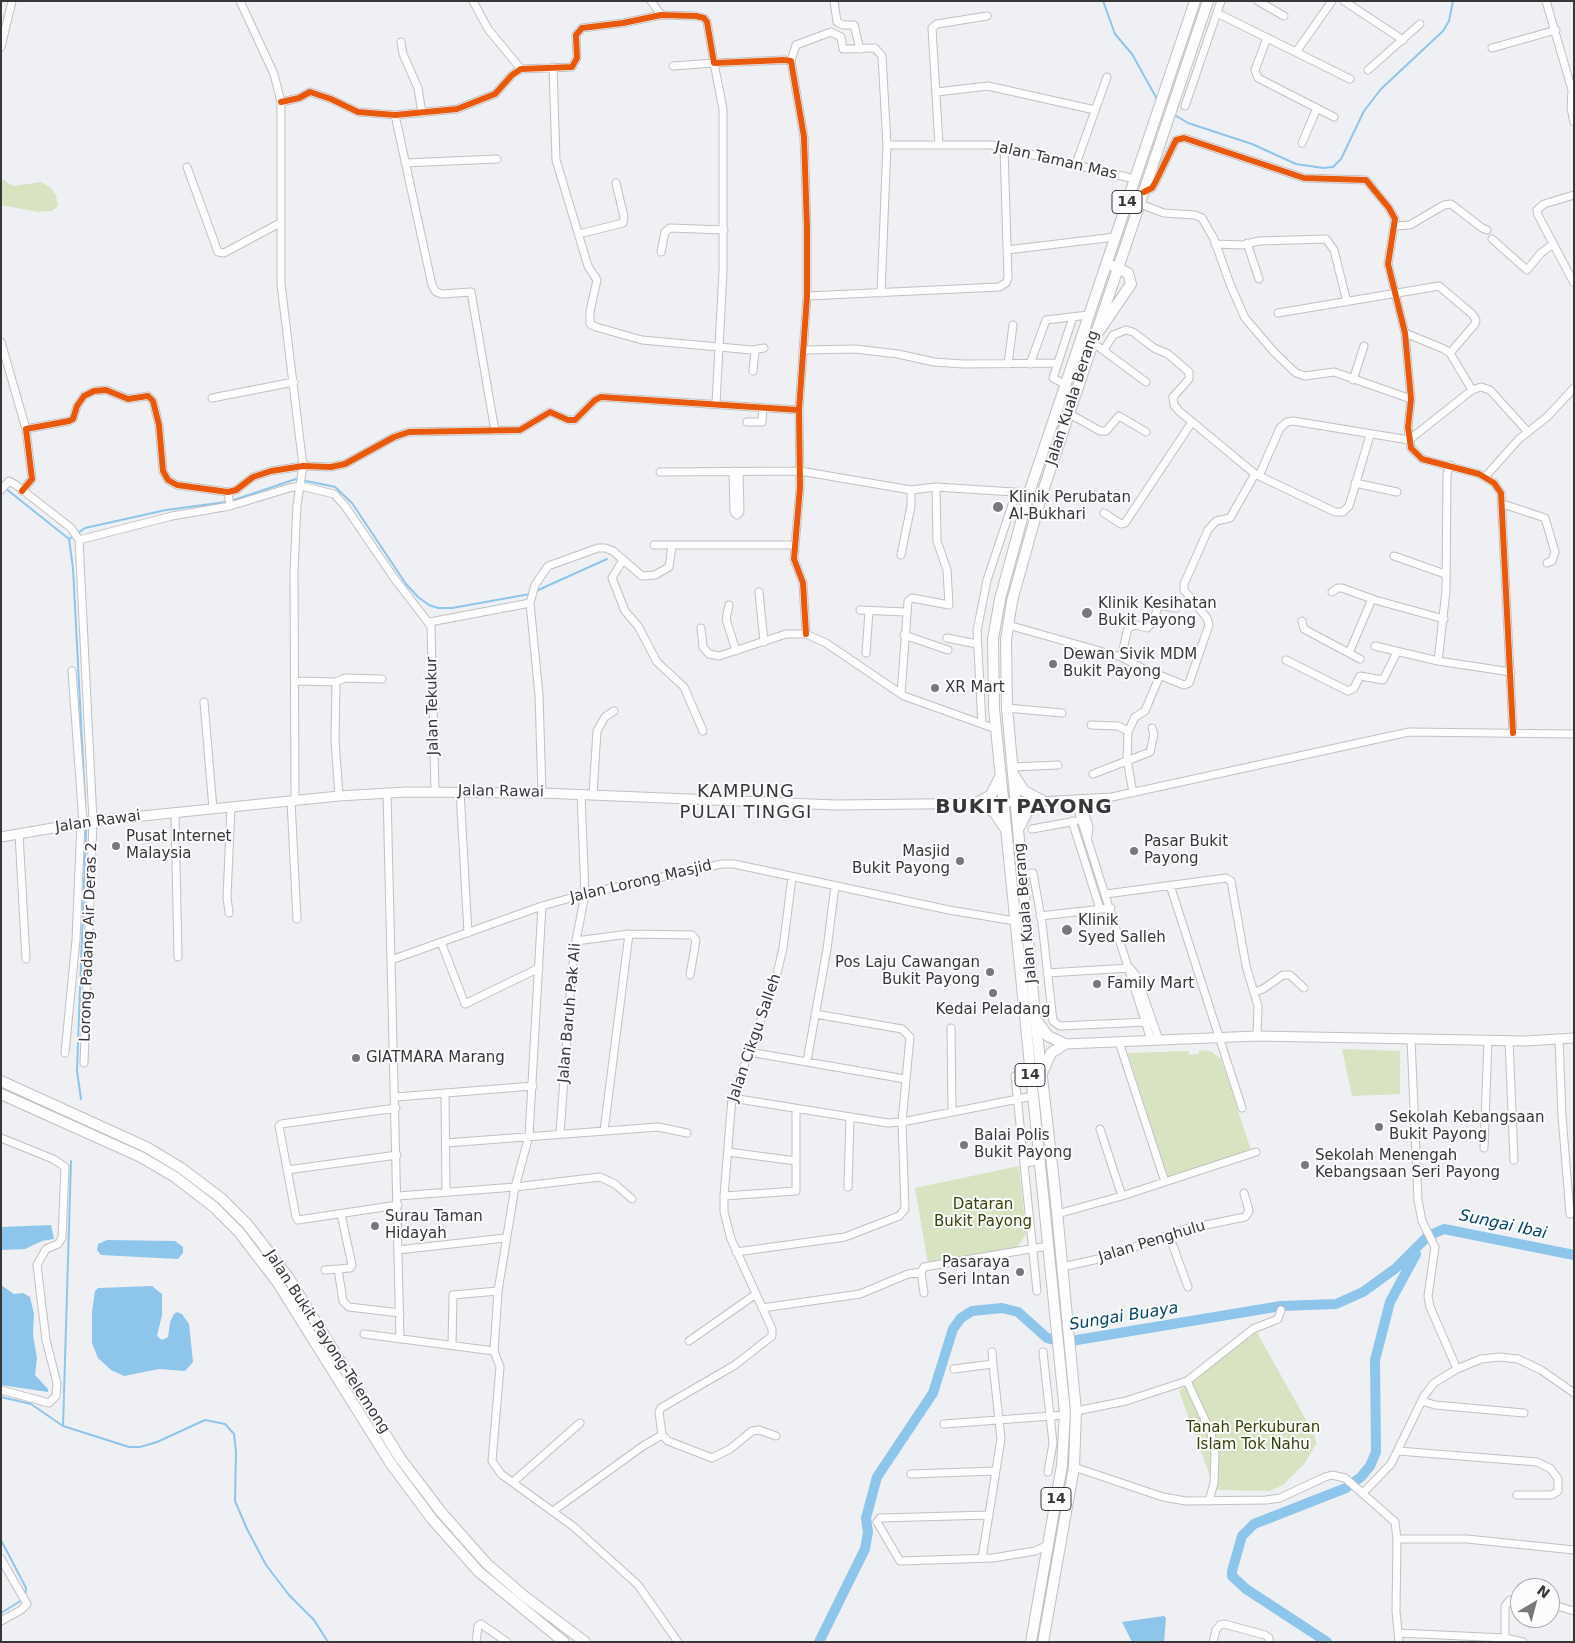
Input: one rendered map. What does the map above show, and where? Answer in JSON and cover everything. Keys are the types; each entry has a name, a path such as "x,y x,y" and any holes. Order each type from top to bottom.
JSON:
{"highway":[{"name":"Jalan Kuala Berang","path":"1031,1642 1062,1465 1065,1416 1000,774 993,683 993,639 1000,599 1029,493 1064,384 1195,1"},
{"name":"Jalan Kuala Berang","path":"1043,1642 1074,1467 1076,1411 1072,1354 1034,1016 1012,770 1005,668 1008,625 1041,497 1208,1"},
{"path":"1092,341 1124,298 1131,284 1128,273 1118,267 1109,267 1100,280"},
{"path":"1012,770 1024,791 1043,800 1024,814 1018,830"},
{"path":"972,805 991,795 999,783 1000,774"},
{"path":"972,805 983,806 994,812 1006,831"},
{"path":"1034,1016 1048,1036 1065,1044"},
{"path":"1041,1076 1051,1053 1065,1044"},
{"name":"Jalan Bukit Payong-Telemong","path":"1,1081 146,1147 181,1168 222,1198 253,1231 288,1277 400,1458 441,1512 487,1564 524,1596 584,1642"},
{"name":"Jalan Bukit Payong-Telemong","path":"1,1094 140,1157 175,1177 214,1207 238,1232 278,1283 391,1464 432,1519 479,1572 564,1642"}],"main road":[{"name":"Jalan Rawai","path":"1,837 93,821 386,792 460,790 593,794 793,804 972,805 1003,803"},
{"path":"1065,1044 1257,1036 1488,1040 1574,1038"}],"street":[{"path":"1,47 12,1"},
{"path":"240,1 274,74 281,102 281,284 303,467 297,505 294,571 296,682 293,800 297,919"},
{"path":"473,1 488,29 521,70"},
{"path":"651,1 661,15"},
{"path":"834,1 837,22 843,25 854,25 860,49"},
{"path":"1185,106 1221,1"},
{"path":"1258,1 1284,16"},
{"path":"1296,52 1332,1"},
{"path":"1344,1 1403,40"},
{"path":"1546,1 1572,90 1571,108 1574,122"},
{"path":"1217,13 1350,79"},
{"path":"281,102 299,98 310,92 358,112 395,115 457,109 486,100 521,70 572,67 577,58 576,34 582,28 622,24 661,15 704,18 707,22 724,124 724,230 716,404"},
{"path":"939,145 932,28 937,24 987,16"},
{"path":"1368,70 1420,24"},
{"path":"1492,48 1556,30"},
{"path":"806,634 803,583 795,562 800,471 799,410 807,296 804,137 791,61 796,45 831,32 840,37 843,49 875,48 882,56 887,144 881,292"},
{"path":"1267,38 1255,75 1262,82 1334,117"},
{"path":"401,42 402,54 418,88 422,113"},
{"path":"673,66 791,61"},
{"path":"553,67 556,160 588,266 598,283 589,317 592,326 636,339 755,350 764,348"},
{"path":"1185,70 1196,74"},
{"path":"1076,164 1107,77"},
{"path":"937,92 988,86 1095,110"},
{"path":"1302,143 1317,108"},
{"path":"395,115 434,289 442,294 471,292 495,431"},
{"path":"1144,192 1152,188 1156,183 1176,140 1184,138 1297,176 1325,180 1366,180 1389,208 1394,217 1394,226 1388,257 1394,293 1405,333 1411,399 1408,427 1409,440 1414,453 1422,459 1450,465 1485,477 1498,488 1503,504 1505,602 1511,672 1513,733"},
{"name":"Jalan Taman Mas","path":"887,144 992,145 1135,179"},
{"path":"807,296 1003,286 1008,278 1004,148"},
{"path":"405,163 497,159"},
{"path":"187,167 218,252 224,253 280,223"},
{"path":"579,234 623,223 624,217 616,183"},
{"path":"1574,195 1544,204 1537,210 1574,283"},
{"path":"1140,204 1164,213 1199,216 1205,222 1245,318 1274,352 1300,374 1334,372 1411,399"},
{"path":"1394,226 1410,225 1444,205 1451,204 1487,230"},
{"path":"661,252 665,232 670,228 724,230"},
{"path":"1007,250 1115,237"},
{"path":"1215,244 1230,246 1247,243 1326,239 1334,250 1347,302"},
{"path":"1492,239 1527,270 1541,253 1553,244"},
{"path":"1247,243 1259,279"},
{"path":"1278,313 1439,286 1472,314 1475,324 1450,353"},
{"path":"1030,364 1046,320 1088,315"},
{"path":"1064,384 1054,380 1057,363 1073,316"},
{"path":"1008,364 1013,325"},
{"path":"1104,350 1113,335 1126,330 1133,332 1154,348 1168,354 1189,372 1188,379 1174,394 1172,401 1192,422 1257,475 1340,513 1349,506 1370,434"},
{"path":"1405,333 1444,348 1450,353 1472,390"},
{"path":"1092,341 1146,382"},
{"path":"1,342 26,429 32,479 22,490"},
{"path":"1354,380 1364,346"},
{"path":"803,350 855,349 898,354 934,362 1057,363"},
{"path":"753,372 755,350"},
{"path":"212,398 294,382"},
{"path":"1008,625 1121,657 1184,685 1189,683 1209,625 1206,618 1184,590 1184,584 1210,528 1216,522 1230,518 1257,475 1280,428 1287,422 1293,421 1409,440 1472,390 1481,387 1490,390 1528,432"},
{"path":"1485,477 1502,456 1547,417 1574,388"},
{"path":"26,429 69,421 73,418 80,399 94,391 106,390 128,399 148,396 153,401 163,471 168,480 177,485 228,494 258,475 303,467 331,467 345,464 394,437 409,432 520,430 550,412 568,420 575,420 595,400 602,397 799,410"},
{"path":"746,422 762,422 763,408"},
{"path":"1068,413 1100,431 1106,431 1118,416 1146,432"},
{"path":"1104,513 1121,524 1125,523 1192,422"},
{"path":"1438,661 1444,619 1447,474 1450,465"},
{"path":"736,471 740,512 737,515 734,512 736,471"},
{"path":"660,472 800,471 911,490 936,487 1029,493"},
{"path":"1,490 5,480 22,490 71,528 78,538 172,516 230,506 274,491 301,485 331,493 338,497 399,585 430,622 530,603"},
{"path":"1355,483 1398,492"},
{"path":"901,694 908,601 912,598 949,605 947,570 938,541 936,487"},
{"path":"901,555 911,506 911,490"},
{"path":"982,724 977,644 987,580 1016,493"},
{"path":"228,494 230,506"},
{"path":"1503,504 1528,510 1545,518 1555,552 1552,561 1547,562"},
{"path":"1006,526 1018,530"},
{"name":"Lorong Padang Air Deras 2","path":"78,538 93,821 84,1063"},
{"path":"654,545 795,545"},
{"path":"542,793 539,695 530,603 535,585 548,566 598,548 606,548 624,560 642,576 655,575 670,567 672,546"},
{"path":"1394,556 1445,574"},
{"path":"624,560 612,578 622,604 638,626 657,662 684,687 703,730"},
{"path":"1332,592 1342,588 1372,599 1444,619"},
{"path":"759,592 764,642"},
{"path":"1349,654 1372,599"},
{"path":"729,605 726,619 736,652"},
{"path":"1121,657 1128,628 1132,626 1145,628 1150,626 1159,605 1176,608"},
{"path":"860,610 906,612"},
{"path":"866,653 869,611"},
{"path":"1302,621 1304,629 1360,659"},
{"name":"Jalan Tekukur","path":"430,622 432,630 435,791"},
{"path":"700,628 703,647 709,654 719,656 736,652 786,634 806,634 826,643 901,694 996,729"},
{"path":"904,635 948,650"},
{"path":"947,638 977,644"},
{"path":"1375,646 1438,661 1511,672"},
{"path":"1286,660 1348,692 1354,688 1360,676 1383,680 1397,652"},
{"path":"65,1053 76,940 82,823 72,671"},
{"path":"1134,793 1127,760 1128,731 1135,717 1145,711 1160,675"},
{"path":"296,682 336,682 345,678 382,679"},
{"path":"336,682 335,740 339,796"},
{"path":"204,702 213,809"},
{"path":"1007,708 1062,712"},
{"path":"593,794 597,731 604,718 614,711"},
{"path":"1091,724 1118,726 1128,731"},
{"path":"1093,774 1150,752 1154,734 1152,728"},
{"path":"1003,803 1078,800 1134,793 1393,734 1421,731 1574,734"},
{"path":"1012,770 1058,765"},
{"path":"460,790 468,932"},
{"path":"386,792 396,1097 400,1339"},
{"name":"Jalan Baruh Pak Ali","path":"560,1134 576,941 586,894 581,794"},
{"path":"1078,800 1081,820 1088,836 1146,1022 1155,1040"},
{"path":"1078,800 1089,828 1088,836"},
{"path":"229,913 227,898 231,807"},
{"path":"175,813 178,957"},
{"path":"1032,829 1081,820"},
{"path":"1072,821 1100,909"},
{"path":"19,834 26,959"},
{"name":"Jalan Lorong Masjid","path":"391,960 542,906 715,864 734,864 948,910 1015,921"},
{"path":"1022,874 1033,873 1052,1018 1056,1024 1146,1022"},
{"name":"Jalan Cikgu Salleh","path":"662,1436 659,1412 661,1408 735,1365 770,1340 772,1329 736,1252 724,1212 724,1196 732,1098 775,982 783,948 792,877"},
{"path":"1106,894 1226,878 1231,881 1246,966 1258,1006 1257,1036"},
{"path":"1170,885 1242,1108"},
{"path":"806,1061 828,949 835,886"},
{"path":"542,906 529,1136 515,1187 505,1238 498,1292 494,1351 500,1367 492,1461 496,1470 588,1538 641,1589 678,1642"},
{"path":"1040,916 1111,908"},
{"path":"576,941 629,934 684,934 695,937 690,975"},
{"path":"604,1131 629,934"},
{"path":"441,942 465,1004 539,968"},
{"path":"1047,973 1130,968"},
{"path":"1130,968 1137,977 1155,1040"},
{"path":"1254,992 1263,989 1283,975 1290,975 1304,988"},
{"path":"736,1252 845,1237 902,1214 906,1206 902,1122 910,1040 905,1031 815,1014"},
{"path":"951,1028 952,1112"},
{"path":"1411,1039 1418,1200 1425,1226 1435,1250 1428,1296 1457,1369"},
{"path":"1559,1039 1562,1116 1570,1214"},
{"path":"1484,1148 1488,1040"},
{"path":"1509,1040 1514,1160"},
{"path":"1120,1042 1165,1182"},
{"path":"749,1052 905,1079"},
{"path":"1030,1073 1015,1076 1037,1291"},
{"path":"396,1097 533,1086"},
{"path":"445,1093 446,1192"},
{"path":"732,1098 888,1123 902,1122 1033,1096"},
{"path":"396,1108 281,1124 279,1126 296,1217 301,1221 398,1205"},
{"path":"724,1196 796,1192 796,1109"},
{"path":"848,1187 850,1117"},
{"path":"446,1143 658,1127 687,1134"},
{"path":"1100,1129 1122,1196"},
{"path":"1,1138 53,1159 66,1167 62,1238 58,1244 46,1249 36,1265 46,1340 57,1383 56,1396 49,1403 1,1390"},
{"path":"728,1152 796,1161"},
{"path":"1057,1214 1122,1196 1256,1152"},
{"path":"287,1170 397,1155"},
{"path":"1024,1163 1039,1161"},
{"path":"398,1196 515,1187 600,1177 615,1184 632,1199"},
{"name":"Jalan Penghulu","path":"1062,1267 1103,1258 1186,1229 1245,1218 1249,1211 1244,1193"},
{"path":"325,1270 352,1266 340,1214"},
{"path":"1170,1235 1188,1286"},
{"path":"398,1250 505,1238"},
{"path":"924,1293 921,1272 924,1267 1048,1246"},
{"path":"338,1269 341,1298 345,1305 400,1314"},
{"path":"762,1308 860,1294 908,1274 921,1272"},
{"path":"452,1345 453,1296 498,1292"},
{"path":"689,1342 756,1294"},
{"path":"1076,1411 1126,1401 1187,1381 1253,1329 1278,1319 1281,1310"},
{"path":"364,1334 494,1351"},
{"path":"982,1558 1001,1439 992,1352"},
{"path":"1043,1352 1051,1416 1052,1442 1048,1472"},
{"path":"1361,1492 1379,1479 1398,1451 1422,1401 1434,1383 1457,1369 1481,1359 1500,1357 1518,1359 1541,1370 1574,1393"},
{"path":"954,1369 993,1364"},
{"path":"1187,1381 1210,1433 1215,1454 1214,1483 1209,1501"},
{"path":"1422,1401 1435,1405 1524,1414"},
{"path":"944,1424 1065,1416"},
{"path":"513,1482 580,1423"},
{"path":"553,1511 643,1446 662,1436 668,1441 712,1458 730,1449 752,1432 760,1430 776,1436"},
{"path":"1398,1451 1537,1462 1551,1469 1558,1479 1558,1491 1552,1495 1517,1495"},
{"path":"1074,1467 1173,1499 1209,1501 1280,1498 1325,1477 1332,1475 1345,1478 1395,1522 1397,1539 1396,1611 1399,1642"},
{"path":"911,1474 996,1471"},
{"path":"989,1515 880,1518 877,1522 900,1561 982,1558 1035,1551 1048,1545"},
{"path":"1397,1539 1467,1539 1574,1550"},
{"path":"1,1559 27,1602 26,1607 1,1621"},
{"path":"1505,1638 1505,1606 1510,1600"},
{"path":"1560,1607 1574,1611"},
{"path":"476,1642 478,1626 481,1624 507,1642"},
{"path":"1212,1642 1216,1630 1220,1625 1224,1624 1265,1635 1269,1642"},
{"path":"1398,1633 1505,1638 1523,1642"}],"green space":[{"path":"1,178 13,186 41,182 51,188 56,196 58,206 51,211 38,212 1,205"},
{"path":"1342,1049 1400,1051 1400,1094 1352,1096"},
{"path":"1189,1051 1189,1055 1199,1054 1199,1051 1212,1052 1221,1059 1251,1150 1167,1177 1128,1053"},
{"name":"Dataran Bukit Payong","path":"1019,1166 1026,1234 1016,1249 928,1264 915,1188"},
{"name":"Tanah Perkuburan Islam Tok Nahu","path":"1256,1331 1315,1436 1316,1444 1304,1464 1283,1485 1270,1491 1215,1490 1179,1391"}],"water":[{"path":"51,1225 54,1239 42,1241 25,1249 1,1250 1,1227"},
{"path":"107,1240 175,1241 183,1247 183,1253 178,1259 101,1255 97,1250 98,1244"},
{"path":"1,1285 14,1294 23,1293 30,1297 34,1314 33,1335 37,1358 35,1375 48,1389 48,1392 1,1385"},
{"path":"152,1286 162,1294 162,1315 157,1336 162,1340 168,1337 170,1322 174,1314 177,1312 182,1314 189,1324 193,1362 185,1371 159,1369 124,1376 111,1370 98,1358 92,1343 92,1312 95,1291 98,1288"},
{"path":"1164,1616 1166,1618 1164,1642 1132,1642 1122,1622"}],"waterway":[{"path":"1103,1 1115,34 1132,54 1157,99"},
{"path":"1173,114 1188,123 1252,144 1296,164 1323,168 1333,167 1341,159 1364,111 1381,89 1443,31 1449,21 1453,1"},
{"path":"231,501 296,479 335,487 352,503 406,584 418,597 429,605 438,608 452,608 530,594"},
{"path":"5,488 69,539 73,568 85,799"},
{"path":"78,533 85,528 166,510 226,502"},
{"path":"69,539 74,536"},
{"path":"536,591 607,559"},
{"path":"81,1099 77,1071 86,830"},
{"path":"63,1426 71,1161"},
{"name":"Sungai Buaya","path":"819,1642 865,1549 868,1532 866,1518 877,1477 933,1393 953,1329 961,1318 972,1311 1002,1308 1018,1312 1047,1338 1065,1342 1281,1306 1336,1304 1363,1292 1396,1268 1428,1236 1444,1229 1574,1255"},
{"path":"1327,1642 1246,1589 1232,1576 1232,1571 1242,1536 1254,1524 1346,1488 1361,1477 1370,1466 1376,1452 1375,1360 1390,1302 1416,1254"},
{"path":"1,1397 31,1404 63,1426 129,1447 140,1447 157,1442 205,1420 225,1424 234,1434 236,1452 235,1501 247,1529 266,1565 289,1595 314,1620 328,1642"},
{"path":"1,1540 26,1588 25,1596"},
{"path":"1,1613 22,1600"}],"cycle path":[{"path":"281,102 299,98 310,92 331,99 358,112 395,115 457,109 495,94 512,75 521,69 572,67 577,58 576,35 582,28 623,23 661,15 704,18 707,22 714,63 791,61 804,137 807,228 807,296 799,410 800,487 794,559 803,583 806,634"},
{"path":"1144,192 1152,188 1176,140 1184,138 1304,178 1366,180 1389,208 1395,219 1388,264 1405,333 1411,399 1408,427 1411,448 1422,459 1479,474 1494,483 1501,493 1513,733"},
{"path":"22,491 32,479 26,429 73,419 77,406 84,396 94,391 106,390 128,399 148,396 153,401 159,425 163,471 168,480 177,485 228,492 236,490 253,477 271,471 303,466 331,467 345,464 394,437 409,432 520,430 550,412 568,420 575,420 595,400 601,397 799,410"}],"place":[{"name":"Klinik Perubatan Al-Bukhari","path":"998,507"},
{"name":"Klinik Kesihatan Bukit Payong","path":"1087,613"},
{"name":"Dewan Sivik MDM Bukit Payong","path":"1053,664"},
{"name":"XR Mart","path":"935,688"},
{"name":"Pusat Internet Malaysia","path":"116,846"},
{"name":"Pasar Bukit Payong","path":"1134,851"},
{"name":"Masjid Bukit Payong","path":"960,861"},
{"name":"Klinik Syed Salleh","path":"1067,930"},
{"name":"Pos Laju Cawangan Bukit Payong","path":"990,972"},
{"name":"Family Mart","path":"1097,984"},
{"name":"Kedai Peladang","path":"993,993"},
{"name":"GIATMARA Marang","path":"356,1058"},
{"name":"Sekolah Kebangsaan Bukit Payong","path":"1379,1127"},
{"name":"Balai Polis Bukit Payong","path":"964,1145"},
{"name":"Sekolah Menengah Kebangsaan Seri Payong","path":"1305,1165"},
{"name":"Surau Taman Hidayah","path":"375,1226"},
{"name":"Pasaraya Seri Intan","path":"1020,1272"}],"district":[{"name":"KAMPUNG PULAI TINGGI","path":"746,802"},
{"name":"BUKIT PAYONG","path":"1024,808"}],"water label":[{"name":"Sungai Ibai","path":"1503,1225"}]}
